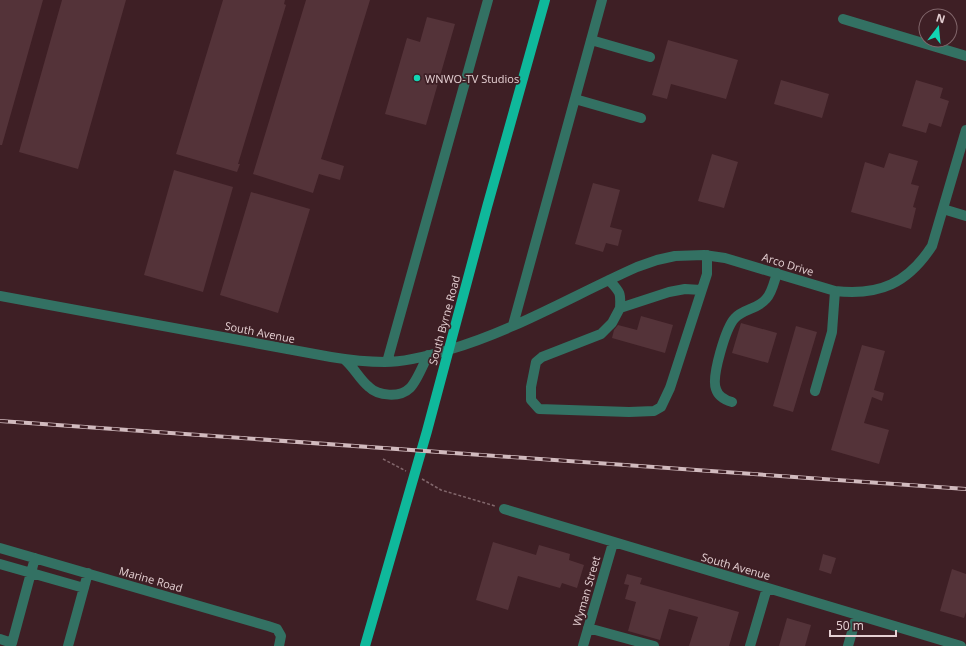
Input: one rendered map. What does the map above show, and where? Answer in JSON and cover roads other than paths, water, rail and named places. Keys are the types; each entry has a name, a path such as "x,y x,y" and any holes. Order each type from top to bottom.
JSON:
{"main road":[{"name":"South Byrne Road","path":"365,646 427,431 545,0"}],"street":[{"path":"386,362 488,0"},
{"path":"514,325 602,0"},
{"path":"843,19 966,56"},
{"path":"591,40 650,57"},
{"path":"575,98 641,118"},
{"name":"Arco Drive","path":"514,325 609,280 657,260 675,256 707,255 725,258 835,291 848,292 874,290 897,282 907,275 923,259 932,246 966,130"},
{"path":"943,209 966,216"},
{"path":"609,280 619,290 620,296 620,308 612,323 601,334 542,357 536,362 531,387 531,400 539,409 654,412 661,407 670,388 707,274 707,255"},
{"path":"732,402 721,396 716,390 714,383 722,348 731,323 738,315 763,303 770,293 777,273"},
{"path":"620,308 669,292 685,289 701,290"},
{"path":"815,391 832,332 835,291"},
{"name":"South Avenue","path":"0,296 344,359 386,362 428,355 466,345 514,325"},
{"path":"344,359 352,365 370,389 389,395 408,390 413,384 428,355"},
{"name":"South Avenue","path":"504,509 613,543 857,615 931,642 961,646"},
{"name":"Wyman Street","path":"583,646 613,543"},
{"name":"Marine Road","path":"0,548 277,629 281,636 280,646"},
{"path":"0,639 12,643 35,558"},
{"path":"0,564 84,588"},
{"path":"68,646 88,573"},
{"path":"750,646 767,588"},
{"path":"848,646 857,615"},
{"path":"588,628 654,646"}],"railway":[{"path":"0,421 966,489"}],"place":[{"name":"WNWO-TV Studios","path":"417,78"}]}
